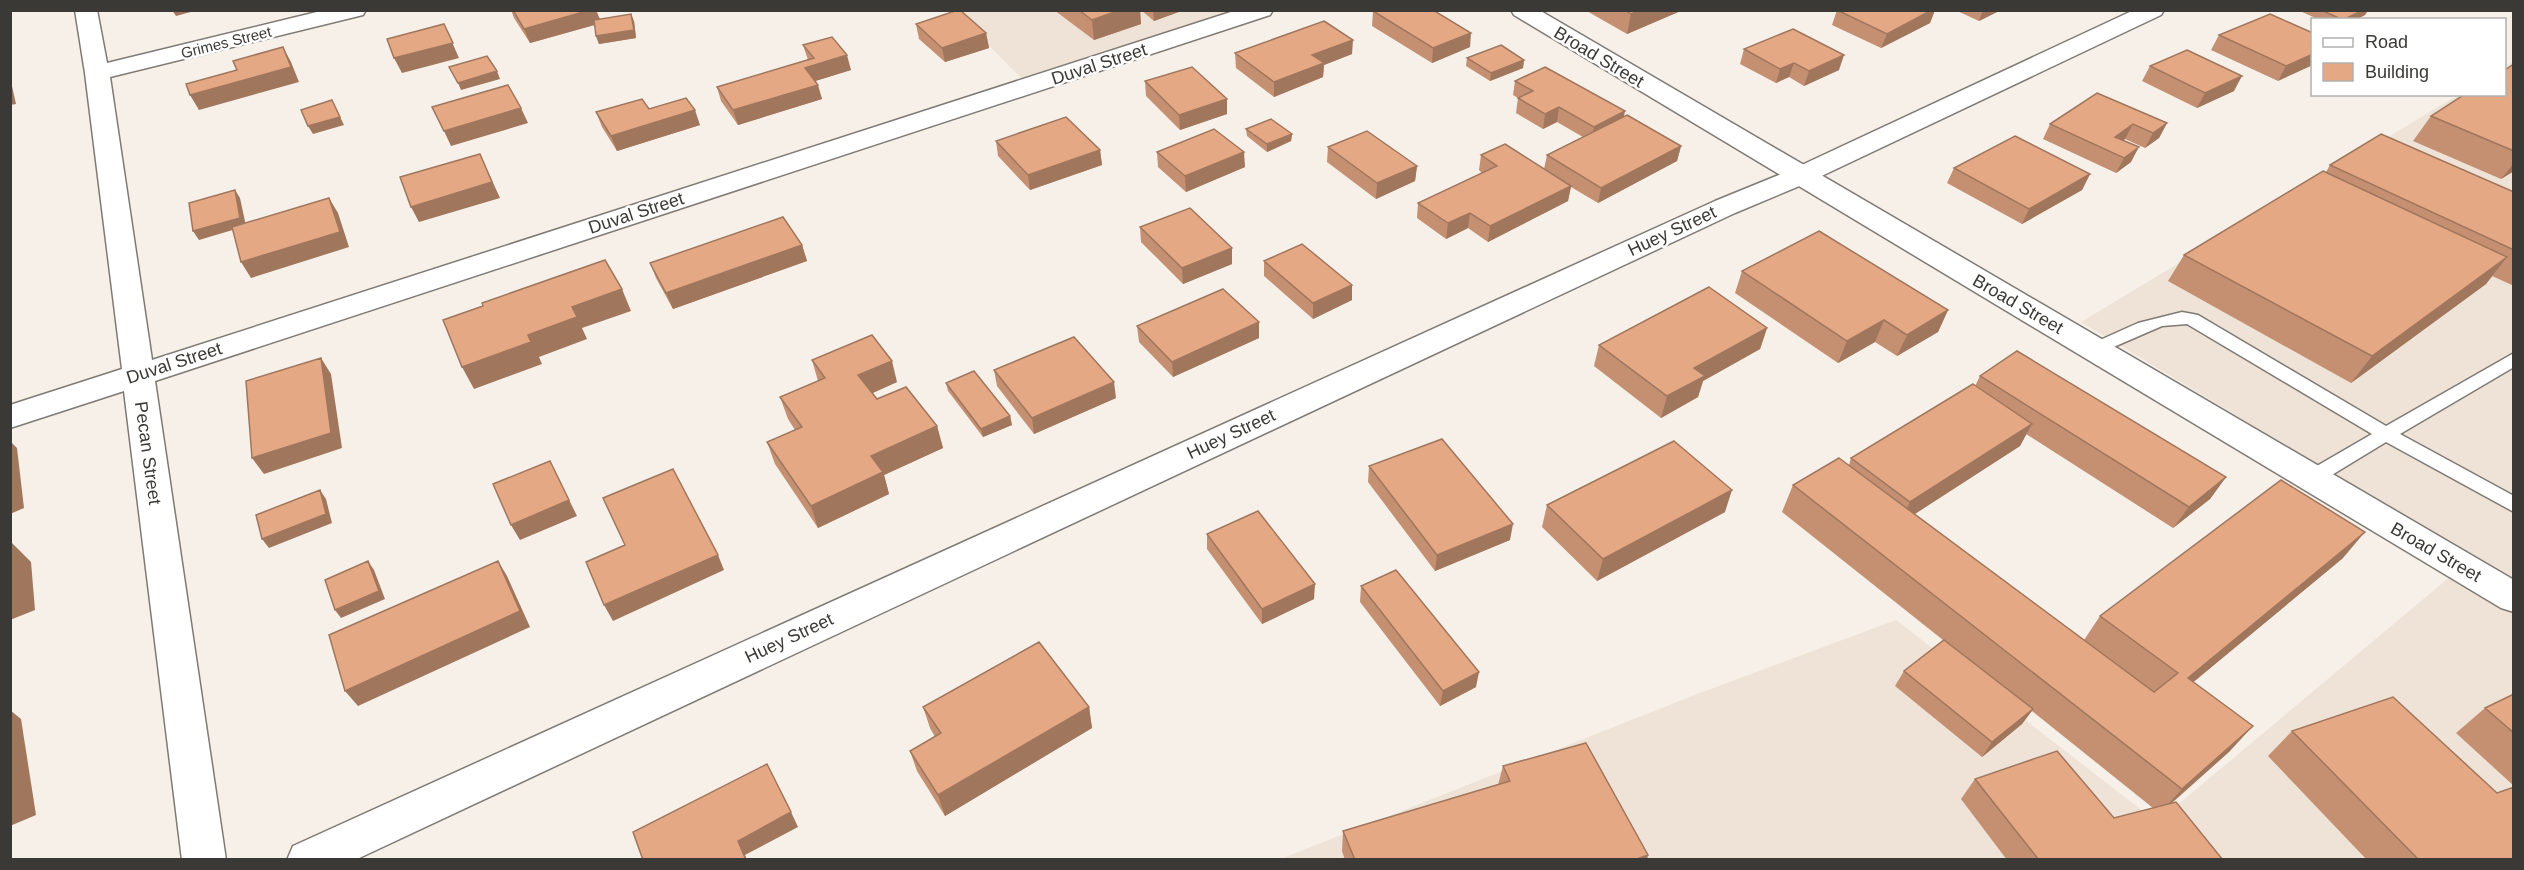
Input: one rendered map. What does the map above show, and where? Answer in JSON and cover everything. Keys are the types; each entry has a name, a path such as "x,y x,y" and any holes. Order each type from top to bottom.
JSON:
{"street":[{"name":"Pecan Street","path":"86,10 97,74 204,860"},
{"name":"Grimes Street","path":"97,74 355,10"},
{"name":"Duval Street","path":"10,417 1262,10"},
{"name":"Broad Street","path":"1522,10 2514,598"},
{"name":"Huey Street","path":"309,860 1725,207 1800,176 2153,10"}],"lane":[{"path":"2095,349 2147,326 2177,317 2187,317 2386,434 2514,505"},
{"path":"2310,479 2514,359"}],"shaded area":[{"path":"955,11 1235,11 1023,80"},
{"path":"2513,61 2513,579 2398,513 2081,322 2456,96 2506,96 2506,66"},
{"path":"2451,576 2513,614 2513,859 1278,860 1692,696 1896,620 2157,822"}],"building":[{"path":"513,10 590,10 524,29"},
{"path":"958,10 986,33 942,48 916,24"},
{"path":"1079,10 1120,10 1092,20"},
{"path":"1433,10 1471,33 1433,48 1373,11"},
{"path":"1625,10 1640,10 1631,14"},
{"path":"1837,10 1932,10 1887,34"},
{"path":"2321,10 2363,10 2347,18 2339,18"},
{"path":"631,14 634,30 596,36 594,20"},
{"path":"2270,14 2311,32 2311,55 2286,66 2219,35"},
{"path":"1324,21 1353,40 1312,55 1324,63 1274,82 1235,53"},
{"path":"444,24 453,43 394,58 387,39"},
{"path":"1793,29 1844,55 1809,71 1794,63 1780,69 1744,49"},
{"path":"832,37 847,55 805,68 818,85 733,110 717,87 814,58 803,45"},
{"path":"1501,45 1524,60 1491,73 1467,58"},
{"path":"283,47 291,67 190,95 186,84 237,70 233,61"},
{"path":"2187,50 2242,76 2205,93 2150,66"},
{"path":"487,56 497,71 458,83 449,67"},
{"path":"2514,64 2514,151 2431,116 2462,96 2506,96 2506,69"},
{"path":"1192,67 1227,99 1179,115 1145,81"},
{"path":"1545,67 1625,111 1594,127 1559,107 1545,114 1518,98 1533,91 1515,81"},
{"path":"508,85 521,108 444,131 432,107"},
{"path":"2097,93 2167,123 2153,133 2133,124 2115,137 2139,147 2124,158 2050,124"},
{"path":"686,98 695,110 611,136 596,112 642,99 649,109"},
{"path":"332,100 340,117 308,126 301,110"},
{"path":"1627,115 1681,146 1601,188 1547,155"},
{"path":"1066,117 1100,150 1028,175 996,141"},
{"path":"1271,119 1292,134 1267,144 1246,129"},
{"path":"1214,129 1244,152 1185,176 1157,152"},
{"path":"1367,131 1417,166 1377,183 1328,147"},
{"path":"2381,134 2514,192 2514,250 2330,165"},
{"path":"2015,136 2090,174 2029,209 1954,168"},
{"path":"1505,144 1571,186 1490,226 1470,213 1448,223 1418,203 1497,166 1481,155"},
{"path":"480,154 492,182 411,207 400,177"},
{"path":"2323,171 2507,257 2372,356 2184,255"},
{"path":"235,190 240,218 193,231 189,203"},
{"path":"329,198 340,232 241,262 232,227"},
{"path":"1190,208 1232,248 1182,268 1140,227"},
{"path":"783,217 802,245 666,293 650,263"},
{"path":"1819,231 1948,310 1907,335 1884,320 1847,341 1742,271"},
{"path":"1302,244 1352,285 1313,303 1264,261"},
{"path":"605,260 622,289 572,307 577,317 528,335 531,342 462,367 443,320 483,306 482,303"},
{"path":"1709,287 1767,328 1694,368 1705,376 1667,396 1599,345"},
{"path":"1223,289 1259,322 1172,362 1137,326"},
{"path":"872,335 892,361 858,375 877,399 906,387 937,426 871,456 883,472 811,506 767,442 802,427 780,397 825,378 812,360"},
{"path":"1074,337 1114,382 1032,418 994,370"},
{"path":"2017,351 2226,477 2189,507 1980,376"},
{"path":"321,358 331,433 252,458 246,381"},
{"path":"974,371 1010,416 981,429 946,383"},
{"path":"1973,384 2032,424 1910,502 1851,458"},
{"path":"1442,439 1513,524 1437,555 1369,466"},
{"path":"1674,441 1732,490 1603,559 1547,505"},
{"path":"1839,458 2154,692 2178,673 2100,616 2281,480 2365,532 2188,678 2253,726 2182,789 1793,485"},
{"path":"550,461 569,500 511,525 493,484"},
{"path":"673,469 718,555 604,605 586,562 625,545 603,498"},
{"path":"320,490 326,514 262,539 256,515"},
{"path":"1258,511 1315,584 1262,609 1207,534"},
{"path":"10,553 12,589 10,589"},
{"path":"368,561 379,591 335,610 325,580"},
{"path":"498,561 520,611 345,691 329,635"},
{"path":"1396,570 1479,672 1443,691 1361,586"},
{"path":"1944,640 2033,709 1992,742 1904,671"},
{"path":"1039,642 1089,707 938,795 910,751 941,733 923,707"},
{"path":"2514,694 2514,733 2485,708"},
{"path":"2393,697 2497,793 2514,787 2514,860 2419,860 2292,731"},
{"path":"1586,743 1648,855 1634,860 1355,860 1343,831 1510,781 1503,766"},
{"path":"2057,751 2114,818 2176,802 2223,860 2039,860 1975,779"},
{"path":"767,764 791,812 738,841 746,860 643,860 633,832"}]}
